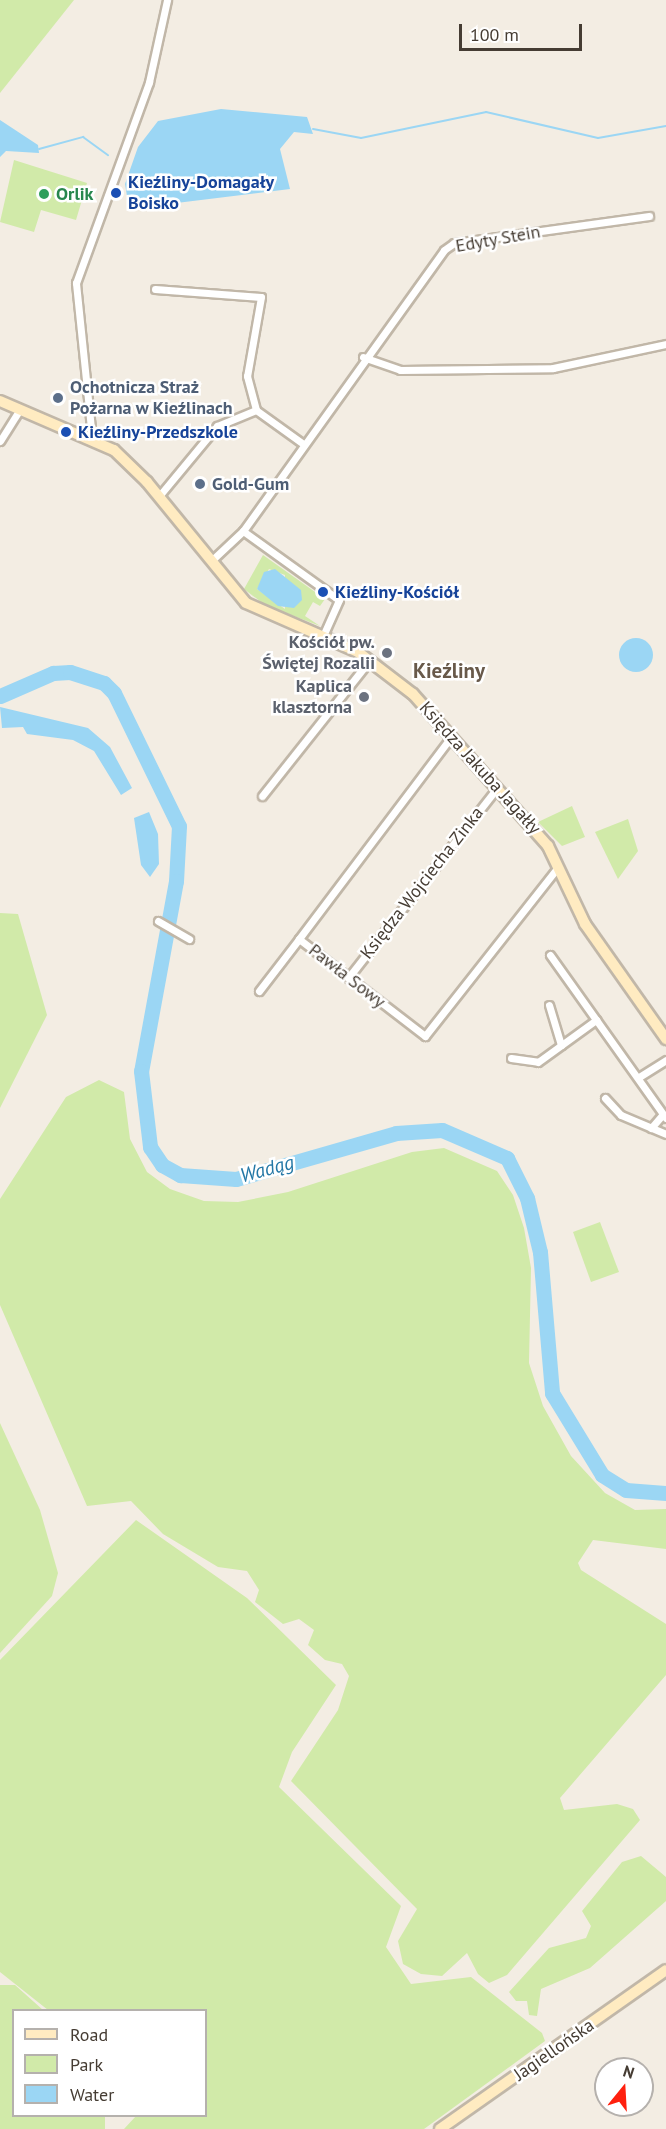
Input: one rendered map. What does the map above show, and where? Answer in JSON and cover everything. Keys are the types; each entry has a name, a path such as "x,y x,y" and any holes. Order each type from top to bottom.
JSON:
{"street":[{"path":"92,438 76,283 149,82 167,0"},
{"name":"Edyty Stein","path":"212,561 243,531 363,357 454,243 649,216"},
{"path":"154,289 261,297 247,376 256,410 302,443"},
{"path":"363,357 400,370 553,368 666,344"},
{"name":"Księdza Jakuba Jagałły","path":"0,401 92,438 124,458 159,496 212,561 261,613 323,636 369,661 413,694 533,827 558,867 585,924 666,1039"},
{"path":"0,441 20,409"},
{"path":"159,496 217,426 256,410"},
{"path":"243,531 339,600 323,636"},
{"path":"262,796 369,661"},
{"name":"Pawła Sowy","path":"451,737 299,939 425,1036 558,867"},
{"name":"Księdza Wojciecha Zinka","path":"348,978 497,789"},
{"path":"158,921 189,939"},
{"path":"259,992 299,939"},
{"path":"550,955 665,1116 651,1128"},
{"path":"549,1005 561,1045"},
{"path":"511,1058 538,1062 596,1020"},
{"path":"639,1077 666,1060"},
{"path":"605,1098 621,1115 666,1134"},
{"name":"Jagiellońska","path":"441,2129 666,1970"}],"green space":[{"path":"0,0 74,0 0,93"},
{"name":"Orlik","path":"14,160 87,183 76,220 41,210 34,232 0,222"},
{"path":"263,555 325,599 320,606 313,602 305,616 320,626 265,605 244,589","holes":["269,569 285,575 285,609 257,589"]},
{"path":"572,806 585,837 562,846 538,822"},
{"path":"628,819 638,851 618,879 595,832"},
{"path":"0,913 18,914 47,1015 0,1108"},
{"path":"99,1080 124,1092 130,1139 147,1172 170,1189 204,1201 238,1202 288,1192 412,1152 444,1148 497,1171 513,1195 524,1228 531,1268 529,1363 543,1406 571,1456 605,1493 635,1510 666,1509 666,1549 593,1540 578,1563 581,1570 666,1624 666,1675 560,1798 564,1810 617,1804 633,1809 640,1820 507,1975 489,1983 478,1974 467,1953 442,1976 421,1974 403,1964 398,1941 417,1909 291,1781 338,1710 349,1676 342,1664 325,1660 308,1645 314,1630 299,1619 283,1624 255,1602 259,1590 247,1571 218,1567 163,1534 131,1501 87,1506 0,1305 0,1199 66,1097"},
{"path":"600,1222 619,1272 591,1282 573,1232"},
{"path":"0,1423 40,1510 58,1573 52,1596 0,1653"},
{"path":"136,1520 247,1598 336,1685 292,1752 279,1787 401,1906 386,1947 411,1984 471,1977 542,2033 545,2041 424,2129 124,2129 135,2117 207,2117 207,2009 47,2009 0,1972 0,1660"},
{"path":"641,1856 666,1877 666,1901 590,1968 541,1989 537,2016 529,2015 527,2001 516,2001 509,1992 549,1948 586,1938 591,1926 582,1911 622,1862"},
{"path":"0,1985 15,1985 42,2009 12,2009 12,2117 105,2117 105,2129 0,2129"}],"water":[{"path":"221,109 307,117 313,134 294,132 280,149 290,189 152,206 128,202 125,184 138,147 158,121"},
{"path":"0,120 38,145 39,153 6,151 0,157"},
{"path":"275,569 301,590 302,600 294,608 278,606 257,589 264,572"},
{"path":"636,638 648,643 653,655 648,667 636,672 624,667 619,655 624,643"},
{"path":"0,707 88,728 110,747 132,788 121,795 94,751 73,740 27,734 23,727 2,728"},
{"path":"149,812 158,834 159,864 150,877 141,865 134,818"}],"waterway":[{"path":"313,129 361,138 486,112 598,138 666,126"},
{"path":"39,149 83,137 108,155"},
{"name":"Wadąg","path":"0,696 53,673 70,672 104,683 114,693 179,826 176,881 141,1071 150,1147 162,1165 180,1175 236,1179 396,1133 442,1130 507,1158 527,1198 540,1252 552,1393 602,1475 626,1490 666,1493"}],"place":[{"name":"Kieźliny-Domagały Boisko","path":"116,193"},
{"name":"Orlik","path":"44,194"},
{"name":"Ochotnicza Straż Pożarna w Kieźlinach","path":"58,398"},
{"name":"Kieźliny-Przedszkole","path":"66,432"},
{"name":"Gold-Gum","path":"200,484"},
{"name":"Kieźliny-Kościół","path":"323,592"},
{"name":"Kościół pw. Świętej Rozalii","path":"387,653"},
{"name":"Kaplica klasztorna","path":"364,697"}],"district":[{"name":"Kieźliny","path":"449,671"}]}
